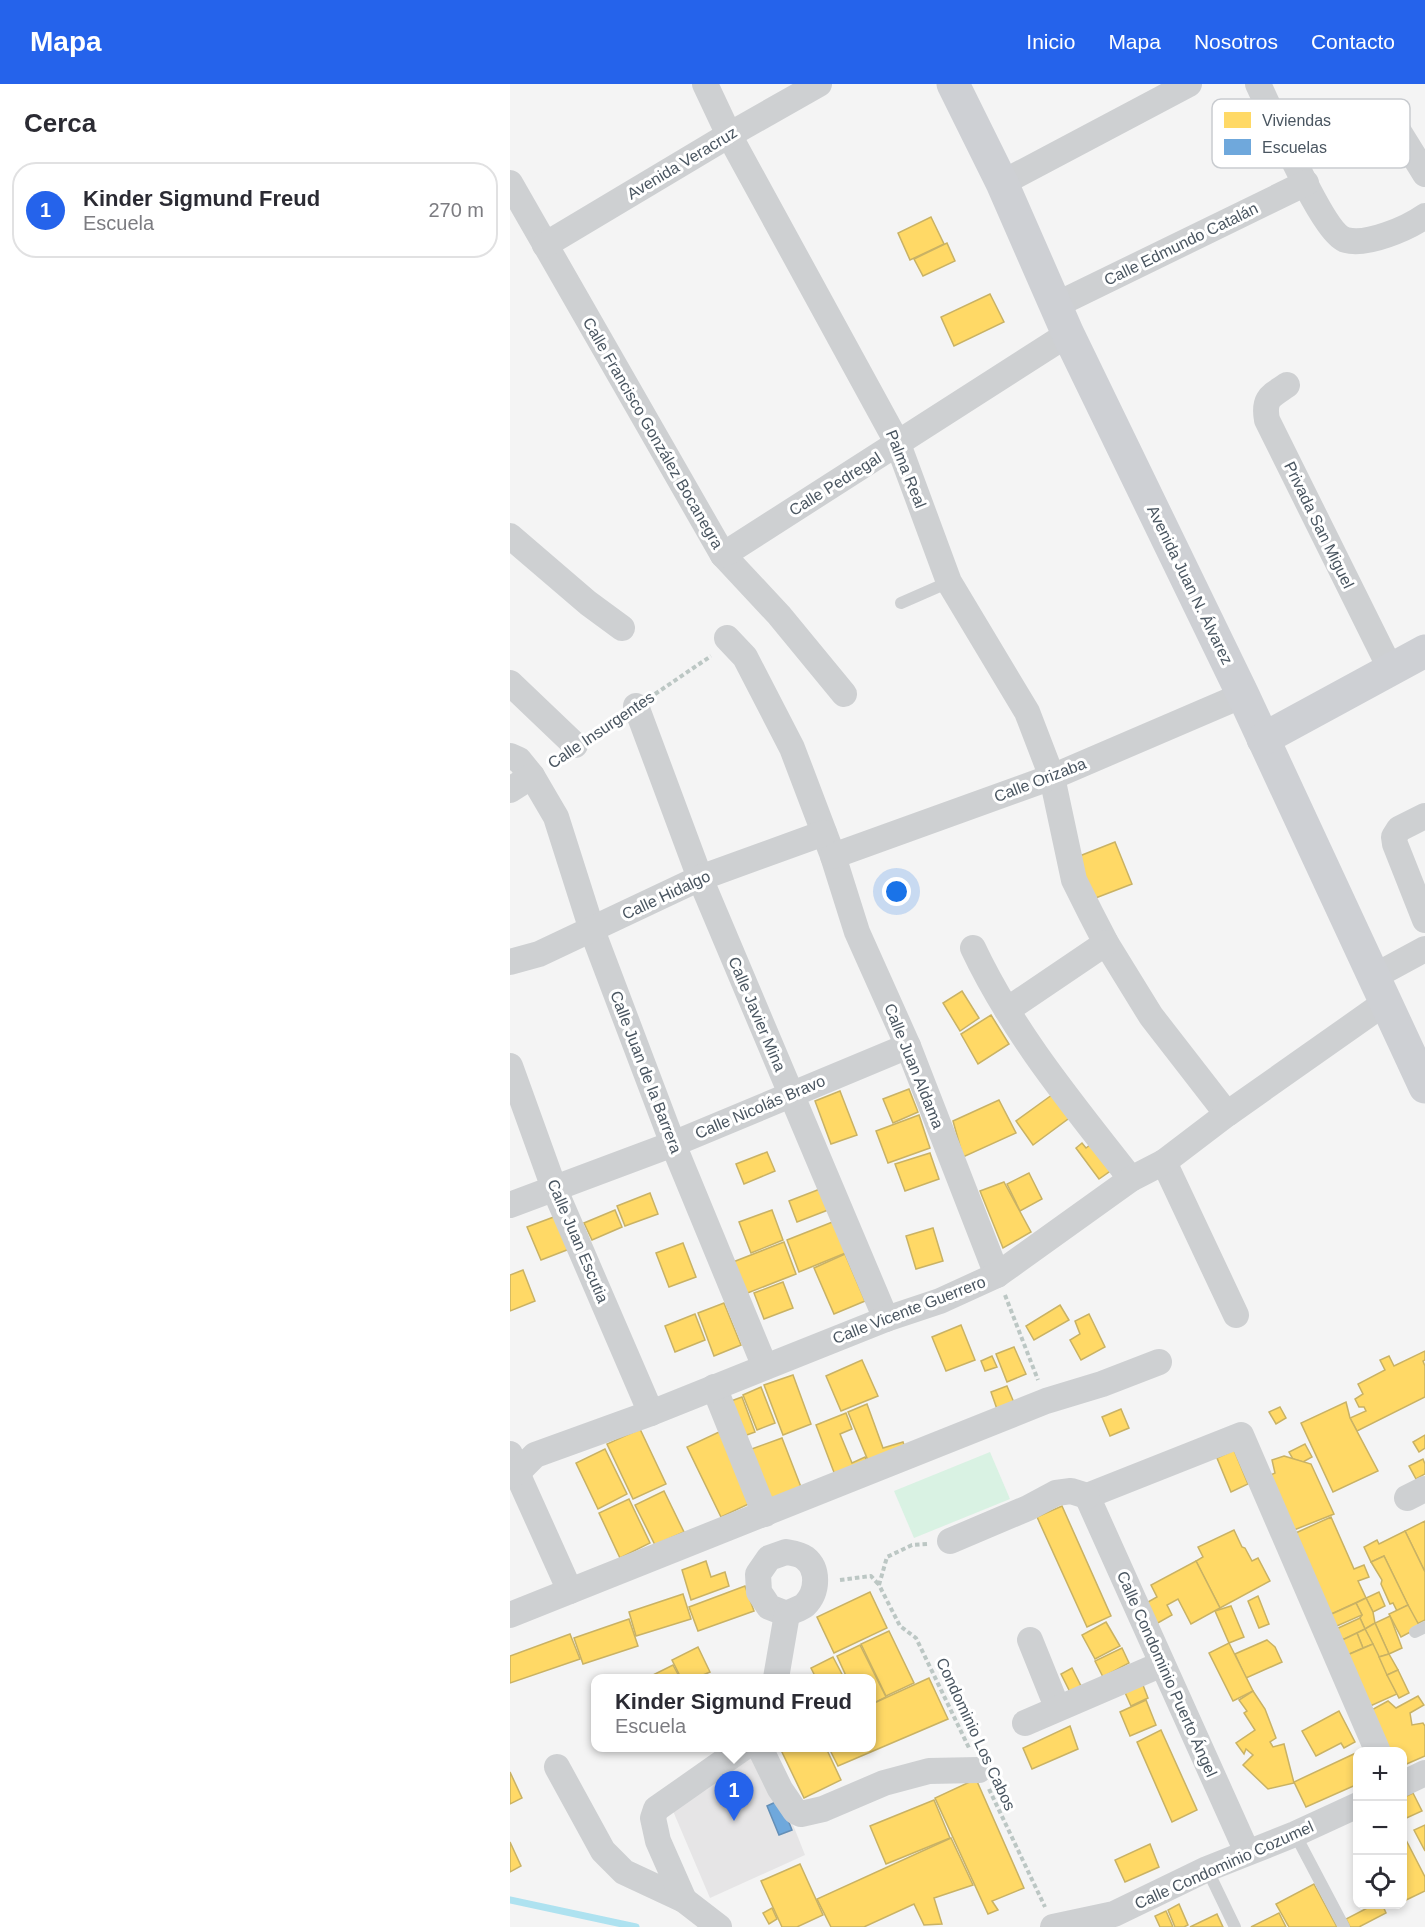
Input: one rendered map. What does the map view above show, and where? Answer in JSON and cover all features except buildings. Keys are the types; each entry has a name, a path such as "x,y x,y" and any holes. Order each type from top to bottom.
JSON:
{"main road":[{"name":"Avenida Juan N. Álvarez","path":"953,84 1002,183 1062,320 1243,695 1425,1087"},
{"path":"1263,739 1425,651"}],"street":[{"name":"Palma Real","path":"705,84 729,135 898,444 949,582 1027,712 1052,777 1074,880 1106,943 1151,1016 1227,1114"},
{"name":"Avenida Veracruz","path":"545,245 819,84"},
{"path":"1002,183 1189,84"},
{"path":"1258,84 1265,99"},
{"path":"1410,150 1425,174"},
{"path":"1298,168 1333,231 1345,240 1358,241 1379,237 1415,224 1425,216"},
{"name":"Calle Francisco González Bocanegra","path":"510,183 723,555 779,615 844,694"},
{"name":"Calle Edmundo Catalán","path":"1062,320 1305,183"},
{"name":"Calle Pedregal","path":"723,555 898,444 1062,320"},
{"name":"Privada San Miguel","path":"1287,385 1268,399 1265,409 1267,420 1391,670"},
{"path":"510,536 621,628"},
{"name":"Calle Juan Aldama","path":"727,638 745,657 792,748 829,845 857,932 908,1046 998,1275"},
{"path":"510,683 575,745"},
{"name":"Calle Orizaba","path":"829,845 1052,777 1243,695"},
{"name":"Calle Javier Mina","path":"636,706 700,878 886,1319"},
{"name":"Calle Juan de la Barrera","path":"510,756 519,760 532,776 556,817 592,930 673,1144 765,1367"},
{"name":"Calle Insurgentes","path":"510,790 532,776"},
{"path":"1425,816 1399,829 1394,837 1425,920"},
{"name":"Calle Hidalgo","path":"510,962 539,954 700,878 829,845"},
{"path":"1007,1010 1106,943"},
{"path":"973,948 986,976 1038,1058 1131,1179"},
{"name":"Calle Vicente Guerrero","path":"570,1592 512,1467 535,1455 651,1413 886,1319 940,1301 998,1275 1131,1179 1164,1162 1227,1114 1380,989 1425,949"},
{"name":"Calle Nicolás Bravo","path":"510,1205 673,1144 908,1046"},
{"name":"Calle Juan Escutia","path":"510,1066 554,1188 651,1413"},
{"path":"1164,1162 1236,1315"},
{"path":"510,1615 1046,1401 1102,1384 1159,1362"},
{"path":"714,1387 765,1514"},
{"path":"950,1541 1028,1508 1056,1493 1071,1491 1087,1496 1241,1435 1376,1747"},
{"name":"Calle Condominio Puerto Ángel","path":"1087,1496 1247,1852"},
{"path":"786,1552 804,1557 814,1571 815,1580 815,1589 804,1605 787,1614 770,1607 759,1592 758,1574 769,1558 786,1552"},
{"path":"777,1674 787,1614"},
{"path":"1030,1640 1058,1707"},
{"path":"1025,1723 1162,1664"},
{"path":"684,1900 658,1841 653,1818 656,1809 737,1752"},
{"path":"762,1752 780,1789 795,1811 801,1814 823,1809 884,1783 929,1771 979,1770"},
{"path":"557,1767 603,1851 624,1872 684,1900 719,1927"},
{"path":"1407,1782 1425,1773"},
{"name":"Calle Condominio Cozumel","path":"1054,1927 1117,1920 1207,1869 1295,1834 1353,1807"}],"lane":[{"path":"901,603 949,582"},
{"path":"1295,1834 1344,1927"},
{"path":"1207,1869 1235,1927"}],"path":[{"name":"Calle Insurgentes","path":"575,745 693,669"},
{"path":"998,1275 1046,1401"},
{"path":"879,1585 887,1557 912,1545 950,1541"},
{"path":"815,1580 846,1580 871,1576 879,1585"},
{"name":"Condominio Los Cabos","path":"879,1585 900,1626 916,1638 1054,1927"}],"shaded area":[{"path":"751,1755 771,1798 781,1797 805,1855 710,1898 673,1811"}],"green space":[{"path":"990,1452 1010,1499 914,1538 894,1491"}],"waterway":[{"path":"510,1900 636,1927"}],"place":[{"name":"Kinder Sigmund Freud","path":"734,1821"}]}
